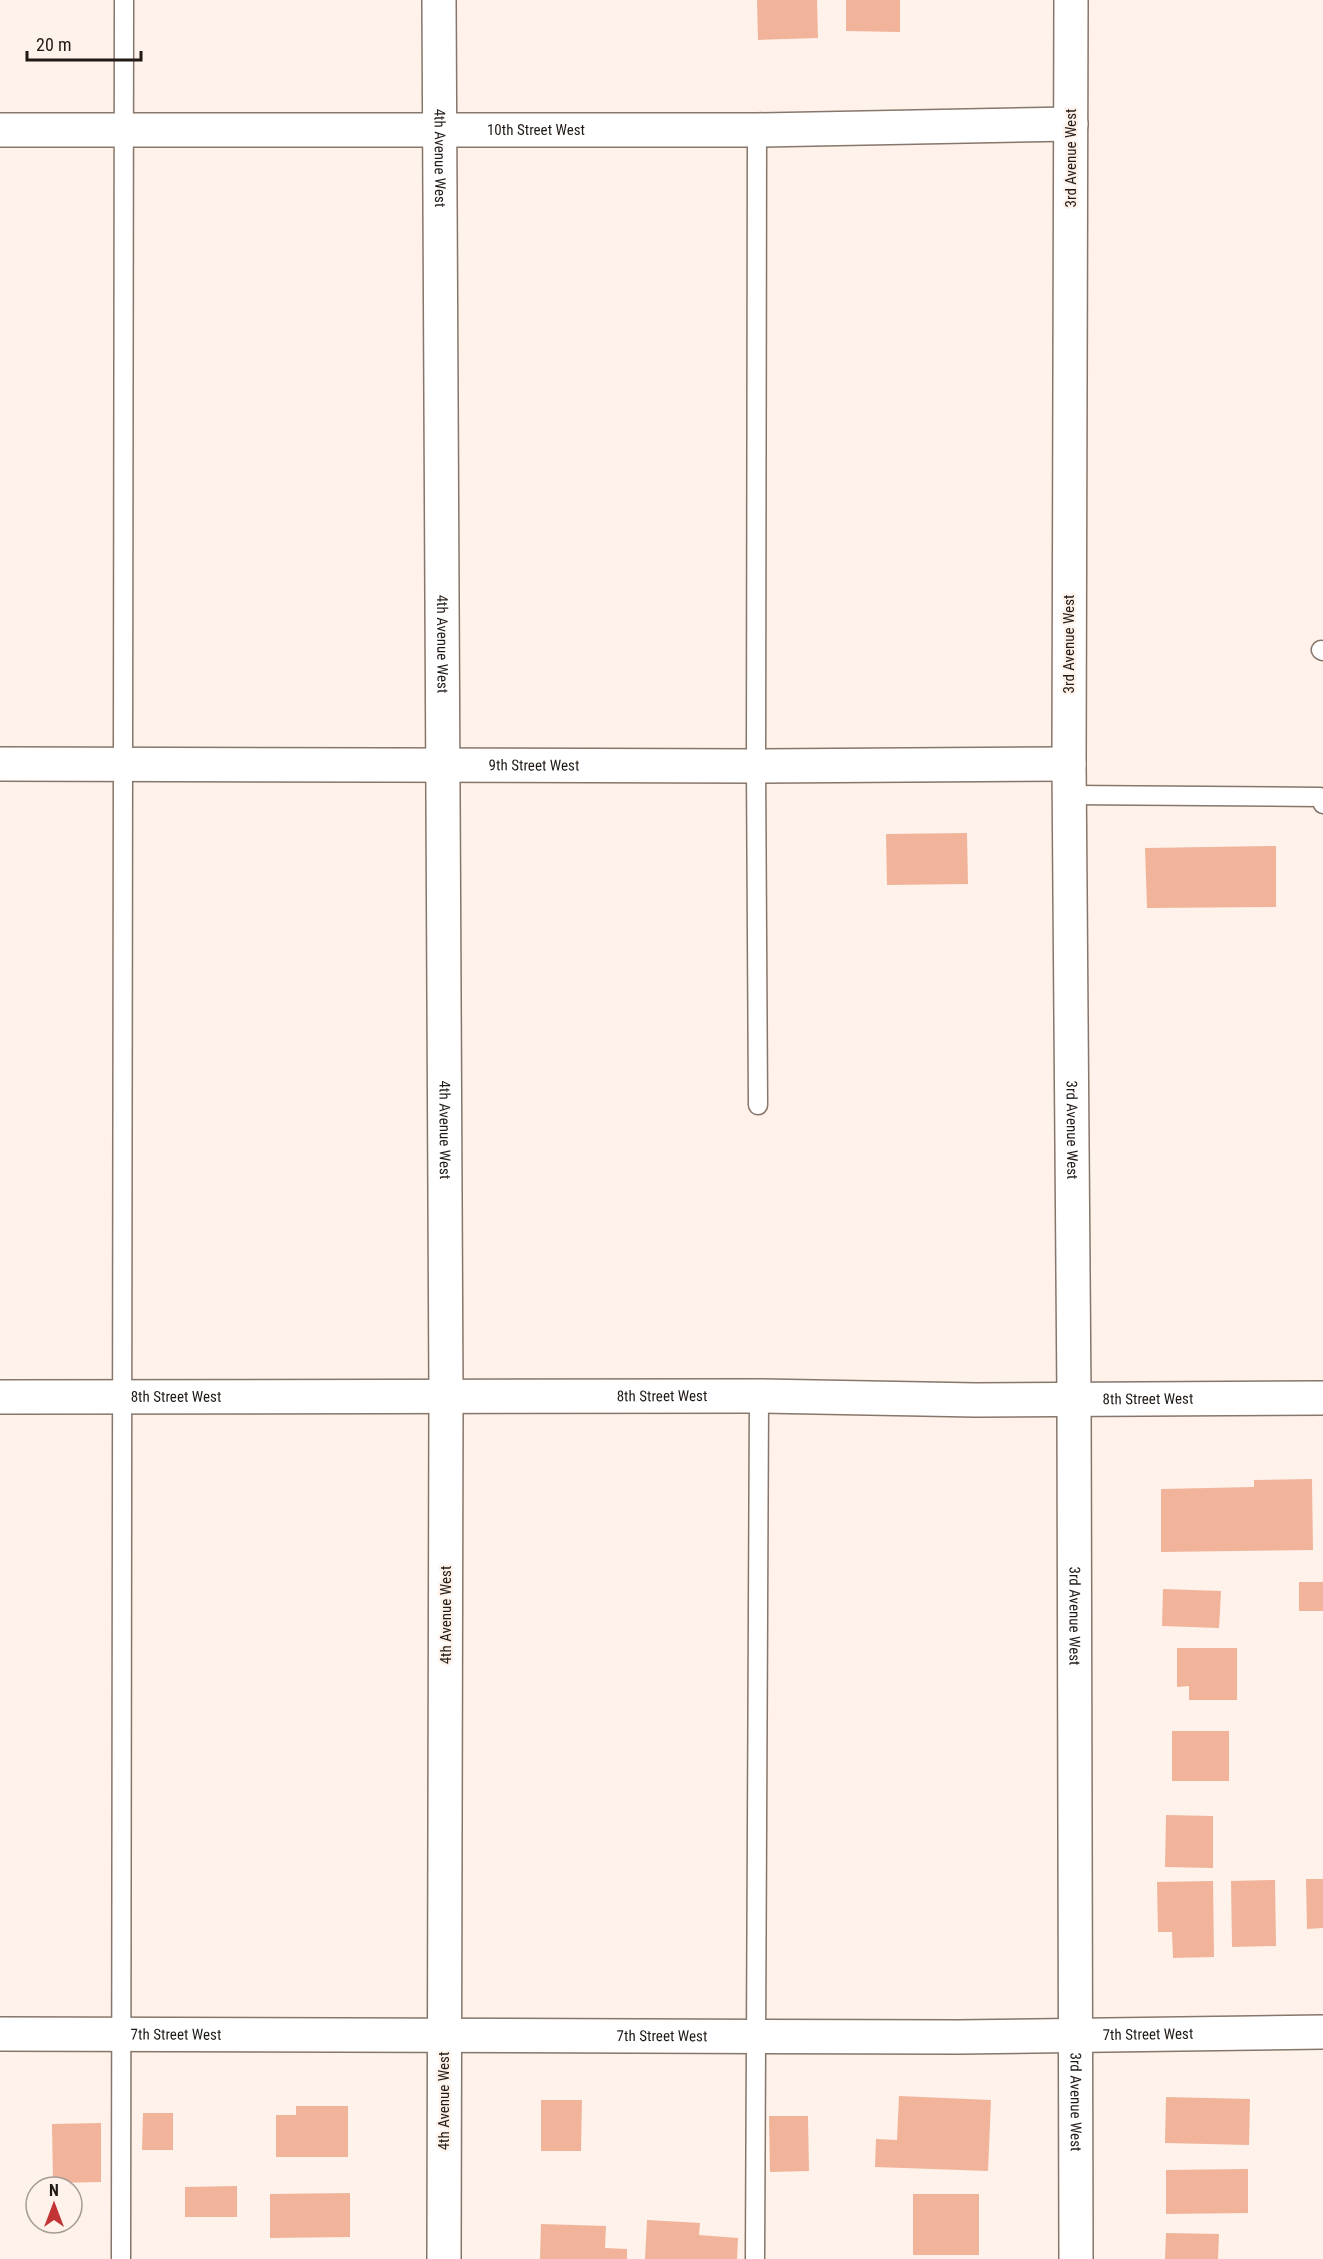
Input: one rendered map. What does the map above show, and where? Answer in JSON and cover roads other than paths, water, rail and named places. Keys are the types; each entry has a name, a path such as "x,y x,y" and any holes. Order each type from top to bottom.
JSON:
{"street":[{"name":"4th Avenue West","path":"439,0 446,1396 444,2259"},
{"name":"3rd Avenue West","path":"1071,0 1069,779 1074,1399 1076,2259"},
{"name":"10th Street West","path":"0,130 758,130 1071,124"},
{"name":"9th Street West","path":"0,764 756,766 1069,779"},
{"name":"8th Street West","path":"0,1398 446,1396 759,1396 976,1400 1323,1398"},
{"name":"7th Street West","path":"0,2034 755,2037 1323,2032"}],"lane":[{"path":"121,2259 124,0"},
{"path":"758,130 756,766 758,1105"},
{"path":"1069,779 1320,797 1323,804"},
{"path":"755,2259 759,1396"}]}
